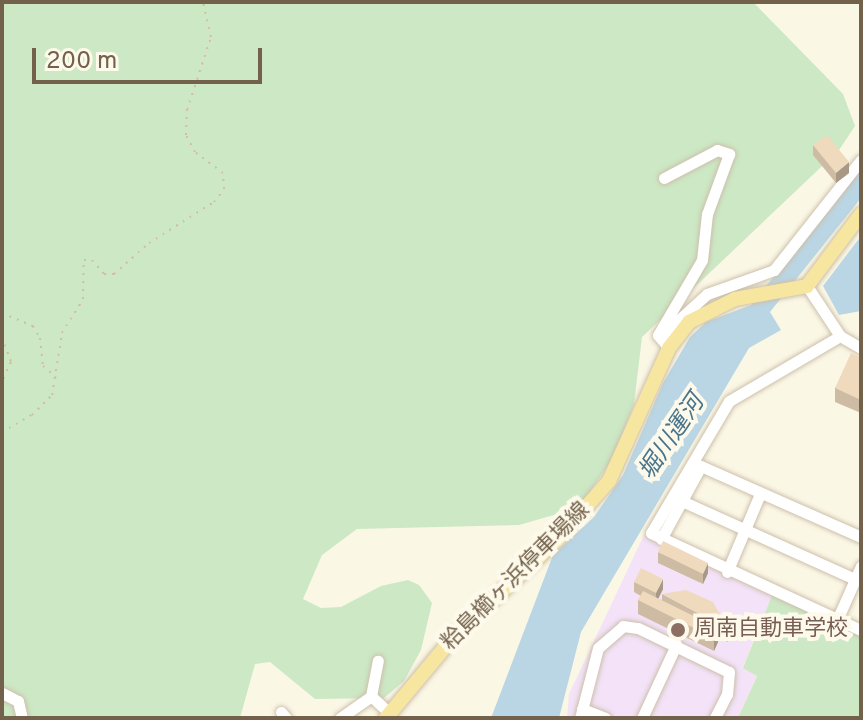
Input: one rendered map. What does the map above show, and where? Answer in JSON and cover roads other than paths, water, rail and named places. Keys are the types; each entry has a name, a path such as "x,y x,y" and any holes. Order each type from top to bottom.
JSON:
{"main road":[{"path":"803,288 861,214"},
{"name":"粭島櫛ヶ浜停車場線","path":"387,716 456,634 558,539 609,481 667,345 689,322 704,313 752,298 803,288"}],"street":[{"path":"664,178 717,150 729,154 707,214 702,260 658,335 667,345"},
{"path":"667,345 673,325 707,294 774,270 861,160"},
{"path":"803,288 840,336 861,348"},
{"path":"840,336 736,394 677,499 651,533 727,572 861,630"},
{"path":"697,465 861,537"},
{"path":"727,572 760,494"},
{"path":"677,499 855,579"},
{"path":"837,620 861,566"},
{"path":"605,718 581,713 598,648 611,631 638,628 729,672 727,694 715,718"},
{"path":"642,718 676,645"},
{"path":"340,718 371,696 378,661"},
{"path":"2,693 18,701 22,718"},
{"path":"371,696 387,716"}],"water":[{"name":"堀川運河","path":"861,167 861,198 770,312 781,330 749,348 581,632 559,718 491,718 553,555 594,517 623,475 663,383 690,337 706,322 751,305"},
{"path":"861,236 861,311 839,315 823,286"}],"place":[{"name":"周南自動車学校","path":"678,630"}]}
